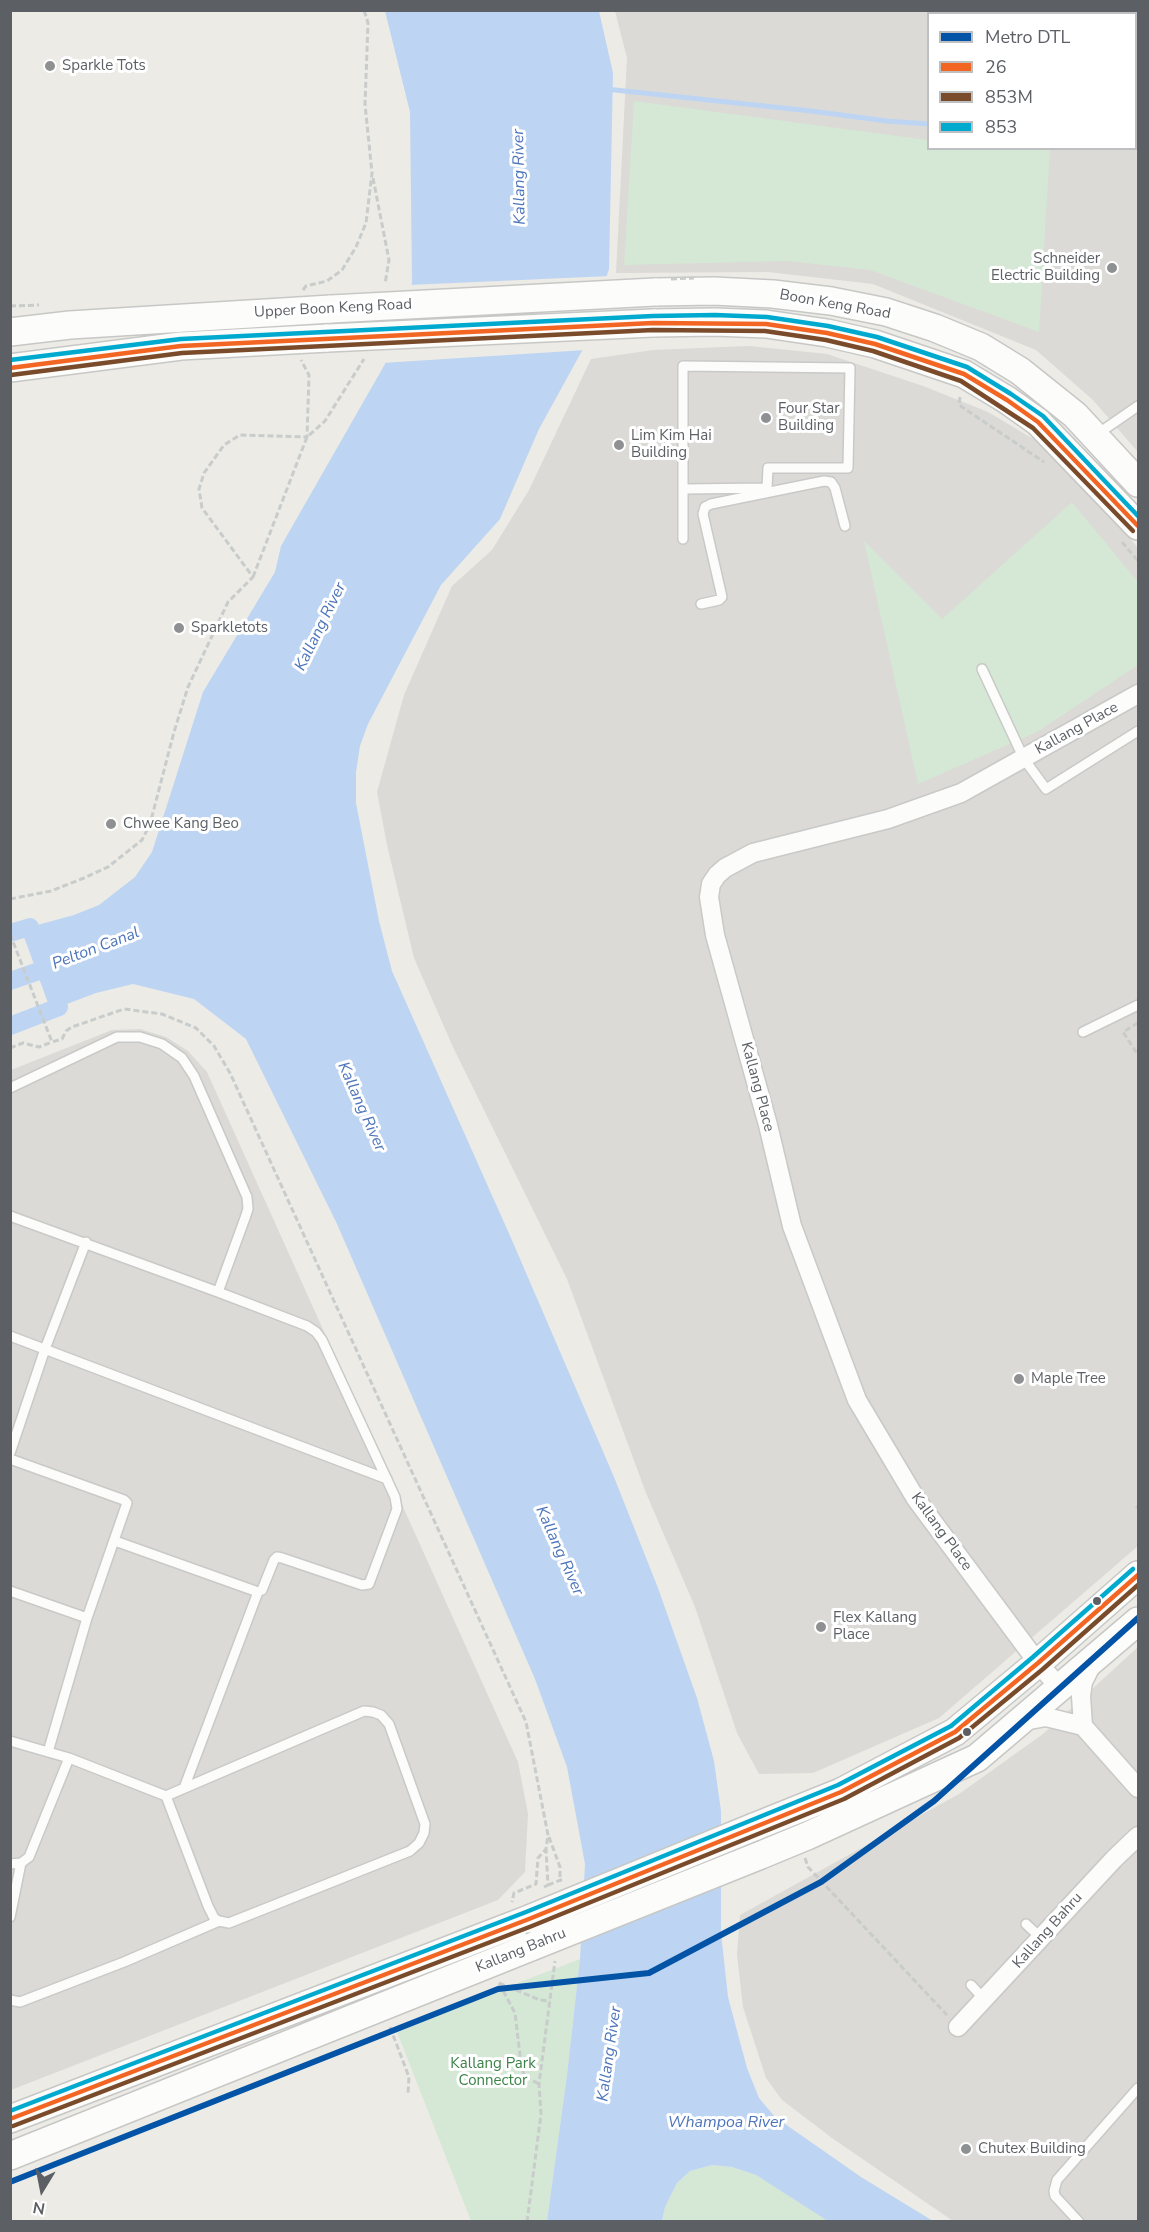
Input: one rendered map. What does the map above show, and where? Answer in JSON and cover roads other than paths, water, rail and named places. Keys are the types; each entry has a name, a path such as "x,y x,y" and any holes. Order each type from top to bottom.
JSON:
{"main road":[{"name":"Boon Keng Road","path":"655,292 714,291 773,294 831,301 925,324 981,347 1020,371 1075,415 1138,483"},
{"name":"Upper Boon Keng Road","path":"10,332 70,325 655,292"},
{"name":"Upper Boon Keng Road","path":"10,368 181,346 653,323"},
{"name":"Boon Keng Road","path":"653,323 756,324 827,333 875,344 964,374 1038,422 1128,532"},
{"name":"Kallang Bahru","path":"10,2119 520,1910 754,1827 841,1792 955,1732 1138,1575"},
{"name":"Kallang Bahru","path":"10,2156 807,1836 977,1758 1093,1662 1138,1621"}],"street":[{"name":"Kallang Place","path":"1060,1688 1038,1663 911,1492 857,1400 792,1226 768,1125 715,934 710,897 711,884 725,868 753,853 888,819 961,793 1138,694"},
{"name":"Kallang Bahru","path":"1019,1723 1037,1717 1046,1717 1083,1726 1081,1696 1083,1682 1093,1662"},
{"path":"1083,1726 1138,1788"},
{"name":"Kallang Bahru","path":"958,2027 1138,1836"}],"lane":[{"path":"683,489 767,488 768,468 848,468 850,368 683,366 683,489 683,539"},
{"path":"1094,437 1138,406"},
{"path":"701,604 719,600 722,597 703,514 705,507 824,481 831,482 835,488 845,526"},
{"path":"982,669 1024,759 1046,789 1138,731"},
{"path":"1083,1032 1138,1005"},
{"path":"10,1088 117,1037 140,1037 162,1044 182,1058 194,1076 247,1197 248,1209 218,1292"},
{"path":"10,1216 218,1292 307,1326 316,1332 322,1340 395,1497 397,1509 369,1584 362,1585 277,1557 262,1590 258,1592 184,1788"},
{"path":"10,1453 45,1349 86,1242"},
{"path":"10,1336 387,1479"},
{"path":"10,1459 126,1502 87,1617 48,1752"},
{"path":"114,1541 258,1592"},
{"path":"10,1591 87,1617"},
{"path":"10,1741 69,1758 166,1796 364,1712 373,1712 381,1715 389,1724 424,1824 424,1833 419,1843 410,1851 229,1923 219,1922 20,2002 10,2000"},
{"path":"10,1864 21,1863 29,1857 69,1758"},
{"path":"166,1796 207,1906 219,1922"},
{"path":"10,1917 21,1863"},
{"path":"1026,1924 1042,1939"},
{"path":"971,1985 985,2000"},
{"path":"1079,2222 1055,2196 1057,2180 1138,2088"}],"water":[{"path":"385,11 599,11 613,73 609,269 583,349 539,429 500,519 441,585 368,724 360,746 356,772 356,803 379,921 392,971 614,1477 658,1588 697,1698 714,1761 721,1811 721,1933 728,1997 747,2068 759,2098 775,2117 861,2177 933,2221 828,2221 756,2175 732,2167 712,2165 690,2171 677,2183 665,2207 662,2221 547,2221 580,1959 585,1864 567,1767 535,1679 337,1224 246,1039 194,999 133,984 96,993 59,1007 30,927 74,915 99,905 135,877 152,852 203,692 275,572 281,546 385,364 412,283 410,112"}],"waterway":[{"path":"606,89 927,124"},
{"name":"Pelton Canal","path":"10,933 30,927 59,1007 10,1026"},
{"name":"Pelton Canal","path":"10,981 68,961"}],"metro line":[{"name":"DTL","path":"10,2182 498,1989 649,1973 821,1882 934,1801 1138,1618"}],"place":[{"name":"Sparkle Tots","path":"50,66"},
{"name":"Schneider Electric Building","path":"1112,268"},
{"name":"Four Star Building","path":"766,418"},
{"name":"Lim Kim Hai Building","path":"619,445"},
{"name":"Sparkletots","path":"179,628"},
{"name":"Chwee Kang Beo","path":"111,824"},
{"name":"Maple Tree","path":"1019,1379"},
{"name":"Flex Kallang Place","path":"821,1627"},
{"name":"Chutex Building","path":"966,2149"}],"water label":[{"name":"Kallang River","path":"520,177"},
{"name":"Kallang River","path":"321,627"},
{"name":"Kallang River","path":"361,1107"},
{"name":"Kallang River","path":"559,1551"},
{"name":"Kallang River","path":"610,2054"},
{"name":"Whampoa River","path":"726,2123"}],"park label":[{"name":"Kallang Park Connector","path":"493,2072"}]}
